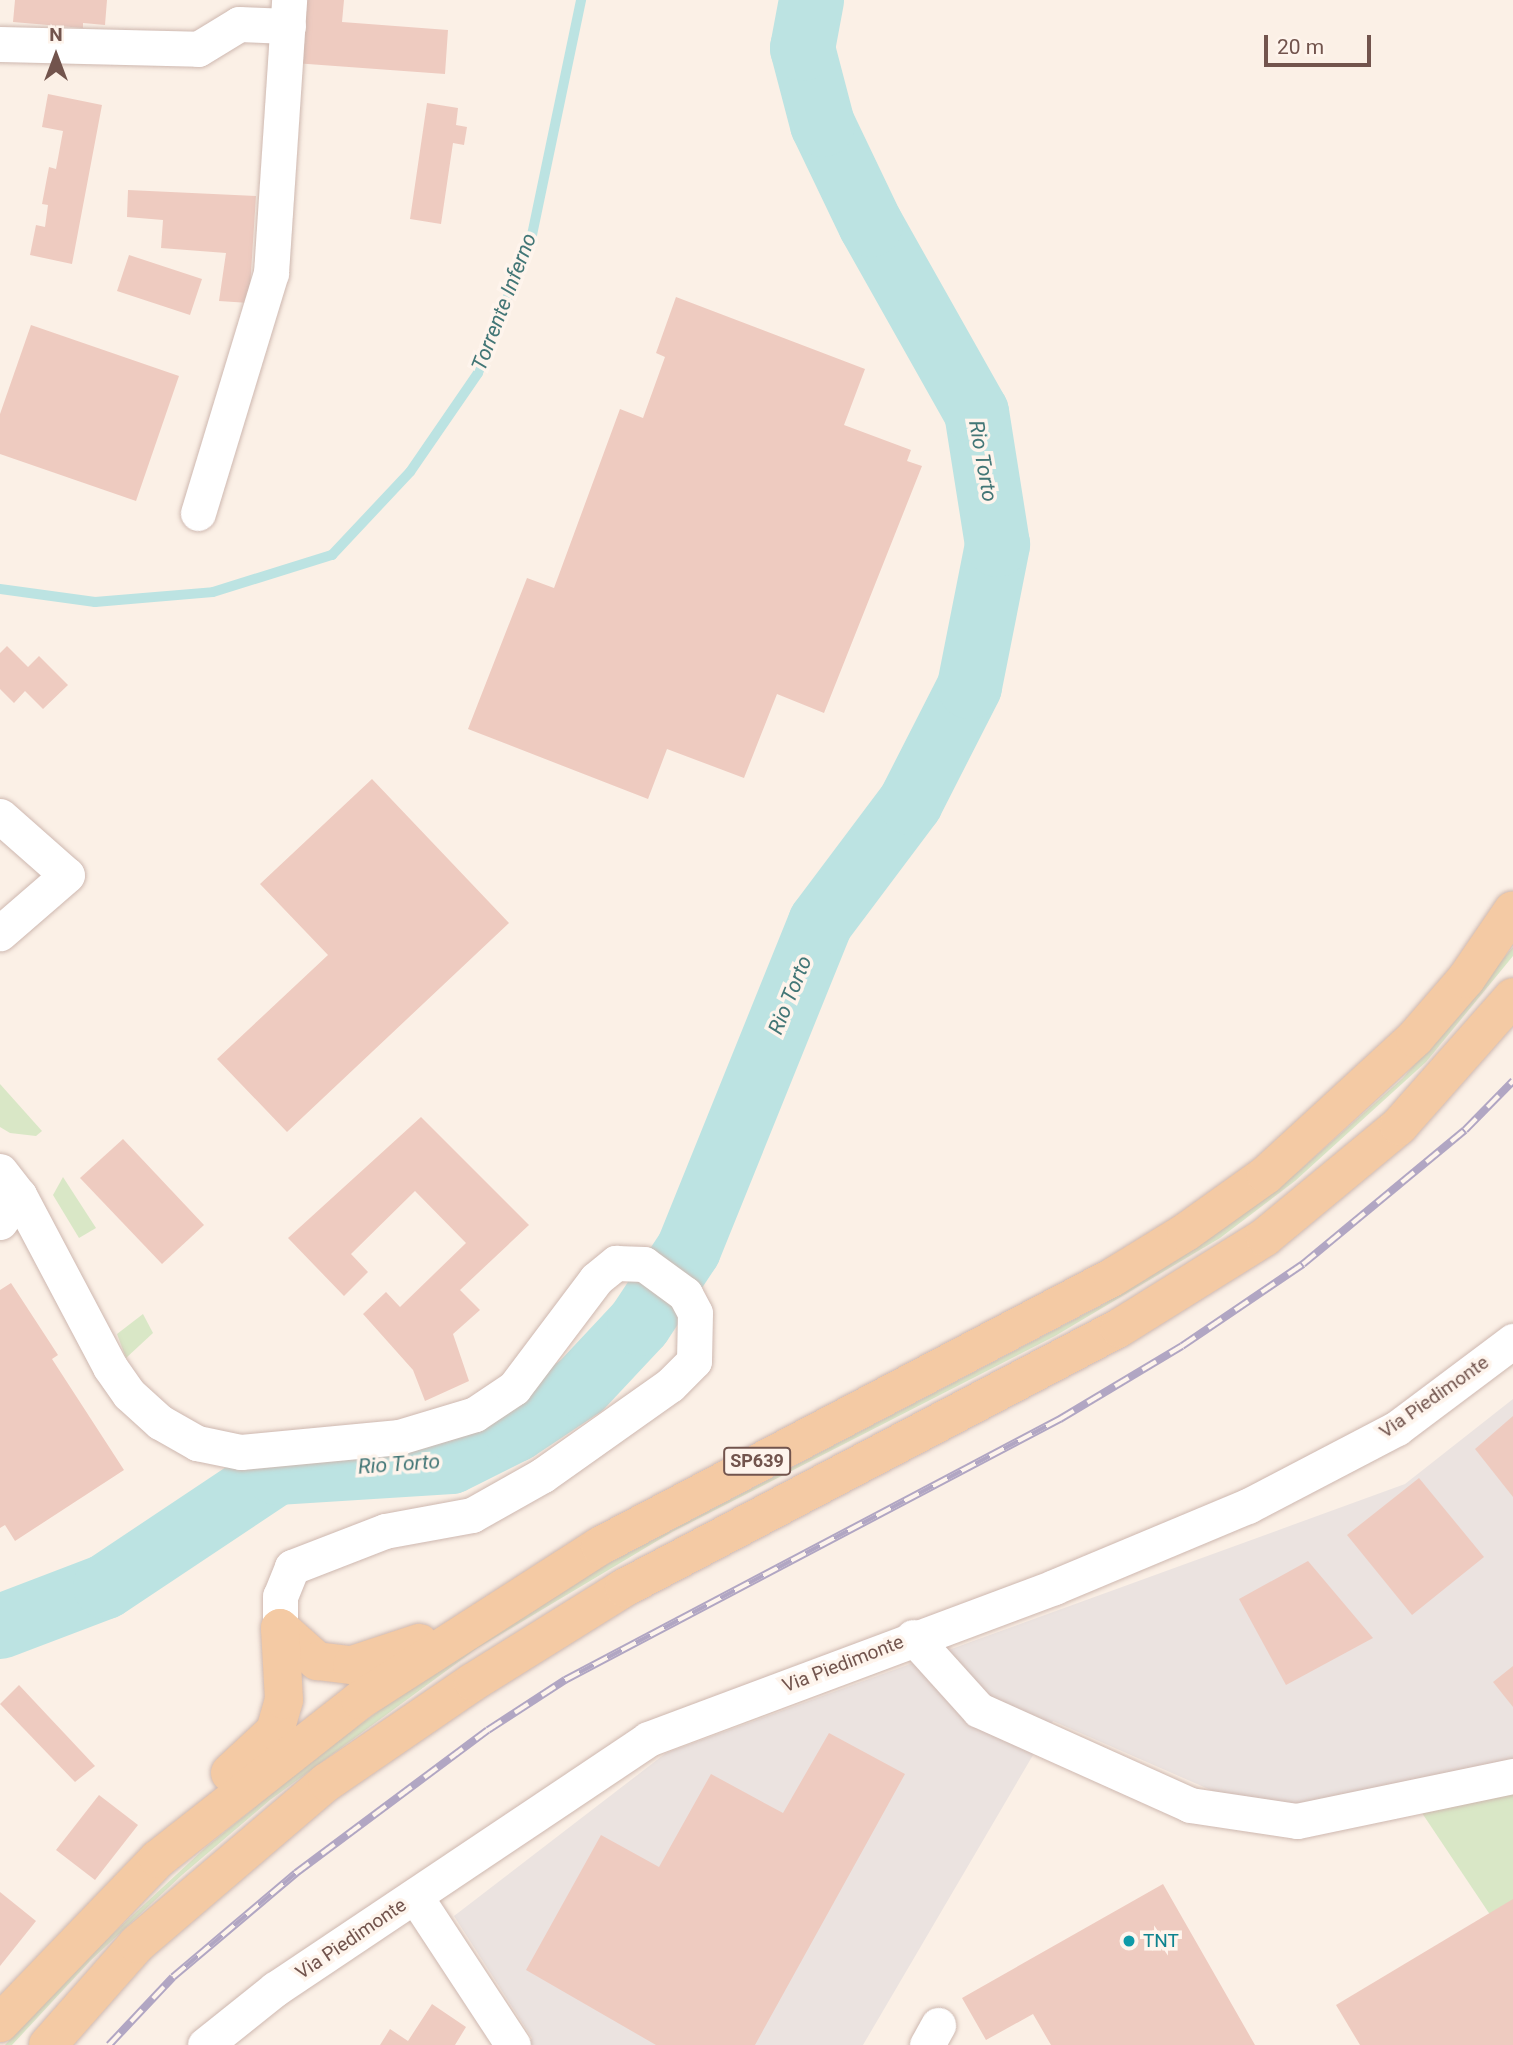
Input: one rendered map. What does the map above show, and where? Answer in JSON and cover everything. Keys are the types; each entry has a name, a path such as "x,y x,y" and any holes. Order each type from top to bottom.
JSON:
{"main road":[{"name":"SP639","path":"0,2023 173,1847 360,1700 600,1546 1112,1277 1186,1233 1266,1175 1415,1038 1466,979 1513,910"},
{"name":"SP639","path":"48,2045 137,1944 327,1782 624,1588 1193,1285 1314,1200 1399,1126 1513,997"},
{"path":"281,1628 317,1661 352,1665 383,1658 486,1617"},
{"path":"173,1847 218,1783 275,1731 284,1700 281,1628"}],"street":[{"path":"0,44 198,49 239,24 288,13 271,273 198,513"},
{"path":"0,816 67,875 0,933"},
{"path":"6,1196 129,1394 160,1422 197,1443 241,1452 399,1437 475,1414 514,1388 596,1279 616,1264 644,1264 685,1294 695,1313 694,1361 670,1385 543,1475 472,1515 385,1531 292,1567 280,1596 281,1628"},
{"name":"Via Piedimonte","path":"205,2045 275,1989 648,1740 913,1637 1054,1587 1248,1506 1397,1428 1513,1341"},
{"path":"913,1637 979,1710 1191,1805 1297,1821 1513,1776"},
{"path":"415,1896 513,2045"}],"shaded area":[{"path":"1513,1399 1513,1786 1268,1815 1053,1721 863,2045 527,2045 532,2038 454,1916 666,1753 1405,1484"}],"green space":[{"path":"1513,947 1513,956 1426,1062 1295,1181 1220,1238 1055,1336 672,1532 476,1649 270,1800 182,1875 90,1961 12,2045 5,2045 91,1954 205,1848 335,1742 428,1676 590,1573 1104,1304 1224,1228 1301,1169 1403,1078"},
{"path":"0,1084 42,1131 36,1136 10,1133 0,1127"},
{"path":"63,1177 96,1228 79,1238 53,1195"},
{"path":"143,1314 153,1333 126,1358 117,1334"},
{"path":"1513,1786 1513,1949 1420,1810"}],"building":[{"path":"15,0 107,0 105,25 83,23 83,28 13,22"},
{"path":"299,0 344,0 342,22 448,30 445,74 294,63"},
{"path":"48,94 102,105 72,264 30,255 36,225 45,227 48,205 42,204 49,167 56,169 63,131 42,127"},
{"path":"427,103 458,108 456,125 467,127 464,145 453,143 441,224 410,219"},
{"path":"128,190 256,196 249,303 219,301 226,253 161,248 163,220 127,217"},
{"path":"129,255 202,279 190,315 117,291"},
{"path":"676,297 865,369 844,425 911,450 907,461 922,466 824,713 777,694 744,778 667,749 648,799 468,729 527,578 554,588 620,409 643,418 665,357 656,353"},
{"path":"31,325 179,376 136,501 0,454 0,414"},
{"path":"7,646 28,667 39,656 68,685 43,709 25,691 14,703 0,689 0,653"},
{"path":"372,779 509,923 287,1132 217,1059 328,955 260,884"},
{"path":"421,1117 529,1225 460,1290 480,1310 453,1334 469,1381 425,1401 413,1370 363,1314 386,1292 400,1307 466,1243 415,1191 351,1254 368,1272 344,1296 288,1238"},
{"path":"123,1139 204,1225 162,1264 80,1178"},
{"path":"11,1283 58,1355 52,1359 124,1470 15,1541 5,1525 0,1528 0,1290"},
{"path":"1513,1416 1513,1497 1475,1449"},
{"path":"1419,1478 1484,1557 1412,1615 1347,1535"},
{"path":"1308,1561 1373,1638 1286,1685 1239,1599"},
{"path":"1513,1666 1513,1707 1493,1682"},
{"path":"19,1685 95,1766 75,1782 0,1704"},
{"path":"829,1733 905,1774 755,2045 656,2045 526,1970 601,1835 659,1867 711,1774 783,1813"},
{"path":"99,1795 138,1825 95,1880 56,1850"},
{"name":"TNT","path":"1163,1884 1255,2045 1051,2045 1033,2014 986,2040 962,1998"},
{"path":"0,1892 36,1921 0,1966"},
{"path":"1513,1899 1513,2045 1360,2045 1336,2005"},
{"path":"432,2004 466,2027 455,2045 380,2045 390,2029 408,2041"}],"waterway":[{"name":"Torrente Inferno","path":"0,589 95,602 213,592 332,555 410,472 478,373 532,235 581,0"},
{"name":"Rio Torto","path":"0,1626 105,1586 276,1472 451,1461 515,1429 581,1385 639,1323 688,1249 820,922 910,802 969,686 997,544 976,412 870,224 822,124 802,48 811,0"}],"railway":[{"path":"109,2045 173,1977 296,1873 488,1730 565,1680 1060,1419 1182,1346 1303,1264 1465,1130 1513,1081"}],"place":[{"name":"TNT","path":"1129,1941"}]}
